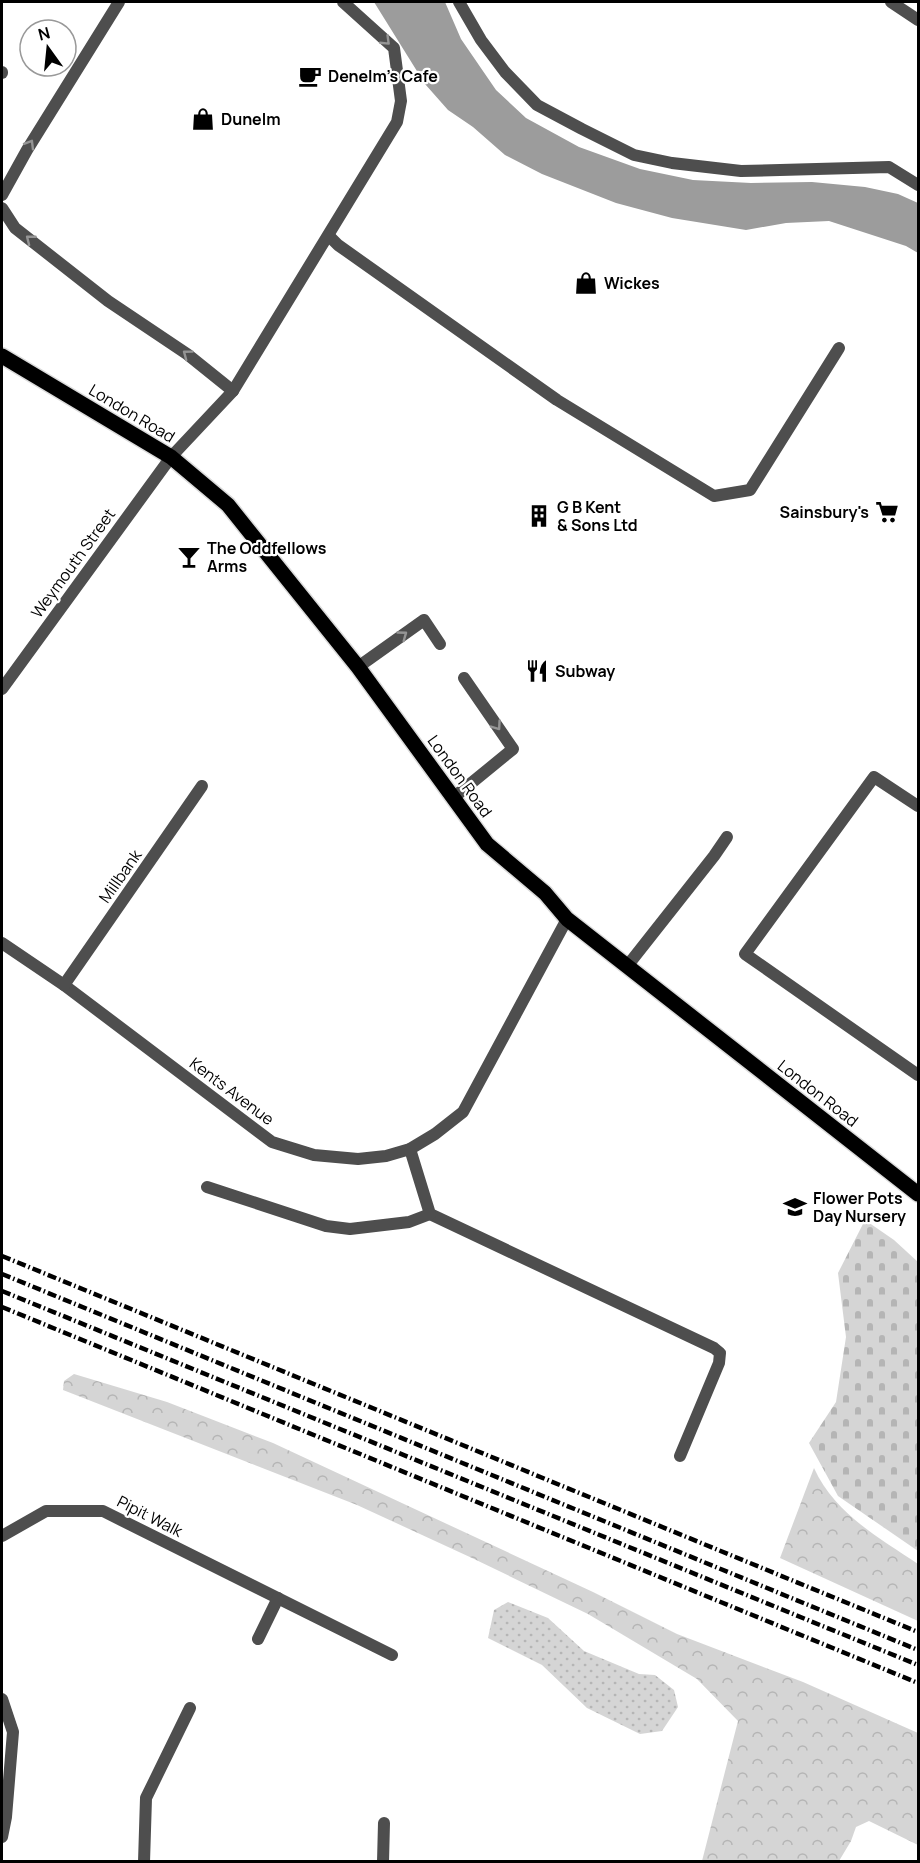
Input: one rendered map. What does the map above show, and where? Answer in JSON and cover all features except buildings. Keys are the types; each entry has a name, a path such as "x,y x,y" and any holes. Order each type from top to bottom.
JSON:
{"main road":[{"name":"London Road","path":"2,356 171,457 228,505 358,667 487,844 545,893 567,918 918,1194"}],"street":[{"path":"2,195 27,150 119,2"},
{"name":"Weymouth Street","path":"2,689 171,457 233,391 397,122 401,101 394,48 343,2"},
{"path":"459,2 481,40 499,64 537,105 634,155 672,163 741,171 889,167 918,185"},
{"path":"891,2 918,20"},
{"path":"2,208 15,228 108,302 187,354 233,391"},
{"path":"329,236 338,245 557,400 714,496 750,490 840,348"},
{"path":"358,667 423,620 440,645"},
{"path":"453,798 513,749 464,678"},
{"path":"918,806 874,777 745,954 918,1075"},
{"name":"Millbank","path":"64,985 202,786"},
{"path":"628,965 727,837"},
{"name":"Kents Avenue","path":"2,943 64,985 272,1142 314,1155 358,1159 386,1156 410,1149 435,1134 463,1112 567,918"},
{"path":"410,1149 430,1214"},
{"path":"207,1187 326,1226 350,1229 409,1222 430,1214 704,1343 720,1353 719,1363 680,1456"},
{"name":"Pipit Walk","path":"2,1536 46,1511 103,1510 392,1655"},
{"path":"258,1639 278,1598"},
{"path":"2,1699 13,1732 6,1817 2,1838"},
{"path":"144,1862 146,1798 190,1708"},
{"path":"383,1862 384,1823"}],"green space":[{"path":"865,1220 894,1240 918,1262 918,1551 838,1496 809,1443 836,1402 846,1337 838,1273"},
{"path":"74,1374 167,1402 273,1443 593,1592 677,1634 803,1682 918,1733 918,1845 869,1821 856,1827 839,1861 702,1861 738,1721 697,1679 588,1614 357,1505 63,1390 64,1381"},
{"path":"814,1468 833,1499 859,1523 918,1564 918,1621 780,1558"},
{"path":"508,1602 548,1618 584,1651 639,1674 655,1675 674,1690 678,1707 662,1731 640,1734 587,1708 542,1665 488,1638 494,1610"}],"shaded area":[{"path":"374,2 445,2 461,39 496,90 526,118 579,147 640,169 693,180 751,183 812,182 865,187 898,194 918,203 918,253 906,246 829,221 786,223 746,230 672,218 616,203 542,174 505,155 473,127 448,110 425,84"}],"railway":[{"path":"2,1256 918,1632"},
{"path":"2,1274 918,1650"},
{"path":"2,1291 918,1665"},
{"path":"2,1307 918,1683"}],"place":[{"name":"Denelm's Cafe","path":"310,76"},
{"name":"Dunelm","path":"203,119"},
{"name":"Wickes","path":"586,283"},
{"name":"Sainsbury's","path":"887,512"},
{"name":"G B Kent & Sons Ltd","path":"539,516"},
{"name":"The Oddfellows Arms","path":"189,557"},
{"name":"Subway","path":"537,671"},
{"name":"Flower Pots Day Nursery","path":"795,1207"}]}
